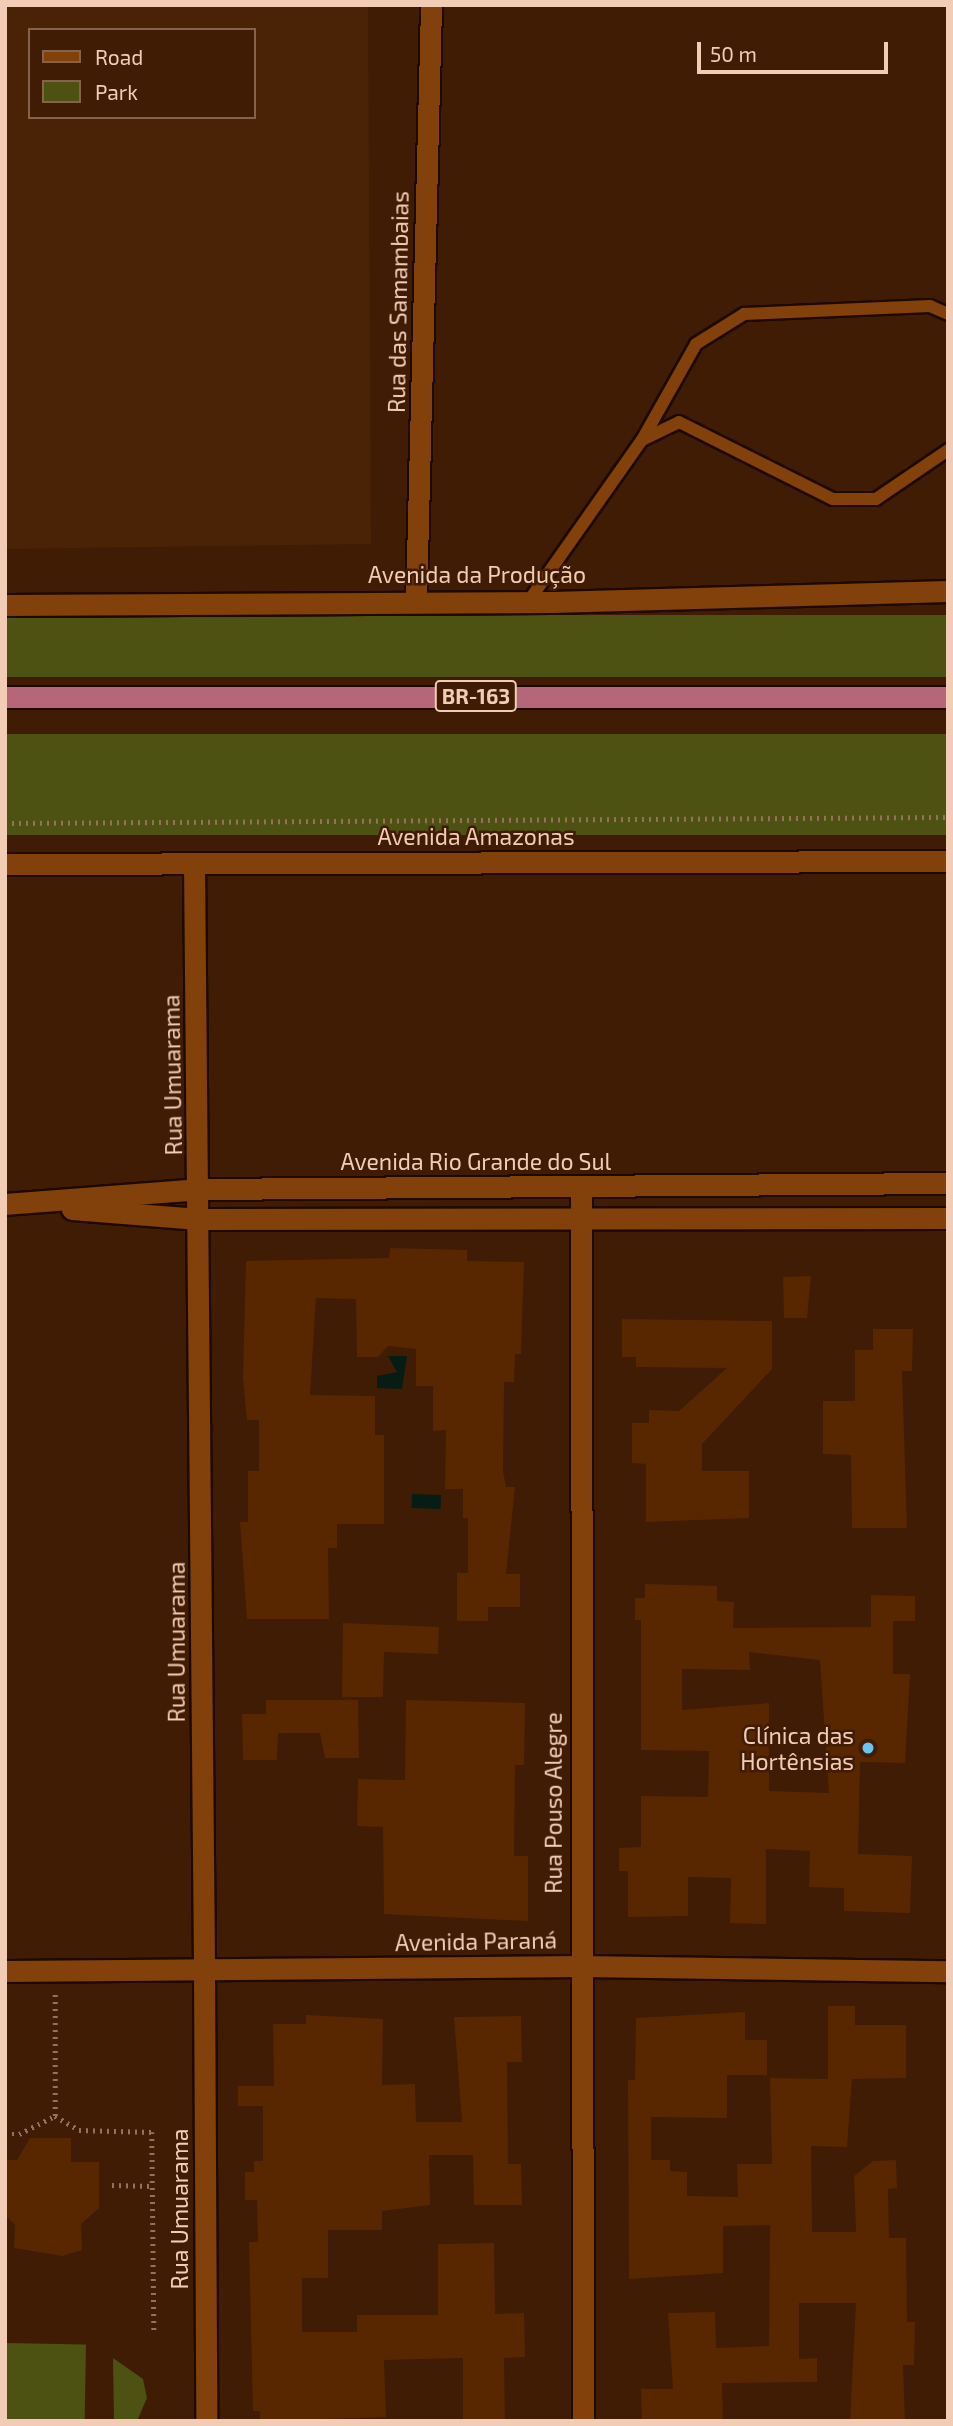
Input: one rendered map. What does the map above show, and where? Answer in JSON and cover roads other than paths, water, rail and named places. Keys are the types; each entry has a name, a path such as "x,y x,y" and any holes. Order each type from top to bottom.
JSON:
{"highway":[{"name":"BR-163","path":"5,697 948,696"}],"street":[{"name":"Rua das Samambaias","path":"416,599 432,5"},
{"name":"Avenida da Produção","path":"5,605 416,599 528,602 948,591"},
{"name":"Avenida Amazonas","path":"5,864 948,861"},
{"name":"Rua Umuarama","path":"194,863 200,1189 206,2421"},
{"name":"Avenida Rio Grande do Sul","path":"6,1204 200,1189 948,1184"},
{"name":"Rua Pouso Alegre","path":"581,1186 579,1966 583,2421"},
{"name":"Avenida Rio Grande do Sul","path":"6,1204 199,1219 581,1222 948,1218"},
{"name":"Avenida Paraná","path":"5,1971 579,1966 948,1971"}],"lane":[{"path":"528,602 642,440 696,344 744,314 930,306 948,314"},
{"path":"642,440 679,422 833,499 876,499 948,450"}],"water":[{"path":"388,1356 407,1356 402,1389 377,1388 377,1376 397,1372"},
{"path":"412,1494 441,1495 440,1509 412,1508"}],"place":[{"name":"Clínica das Hortênsias","path":"868,1748"}]}
